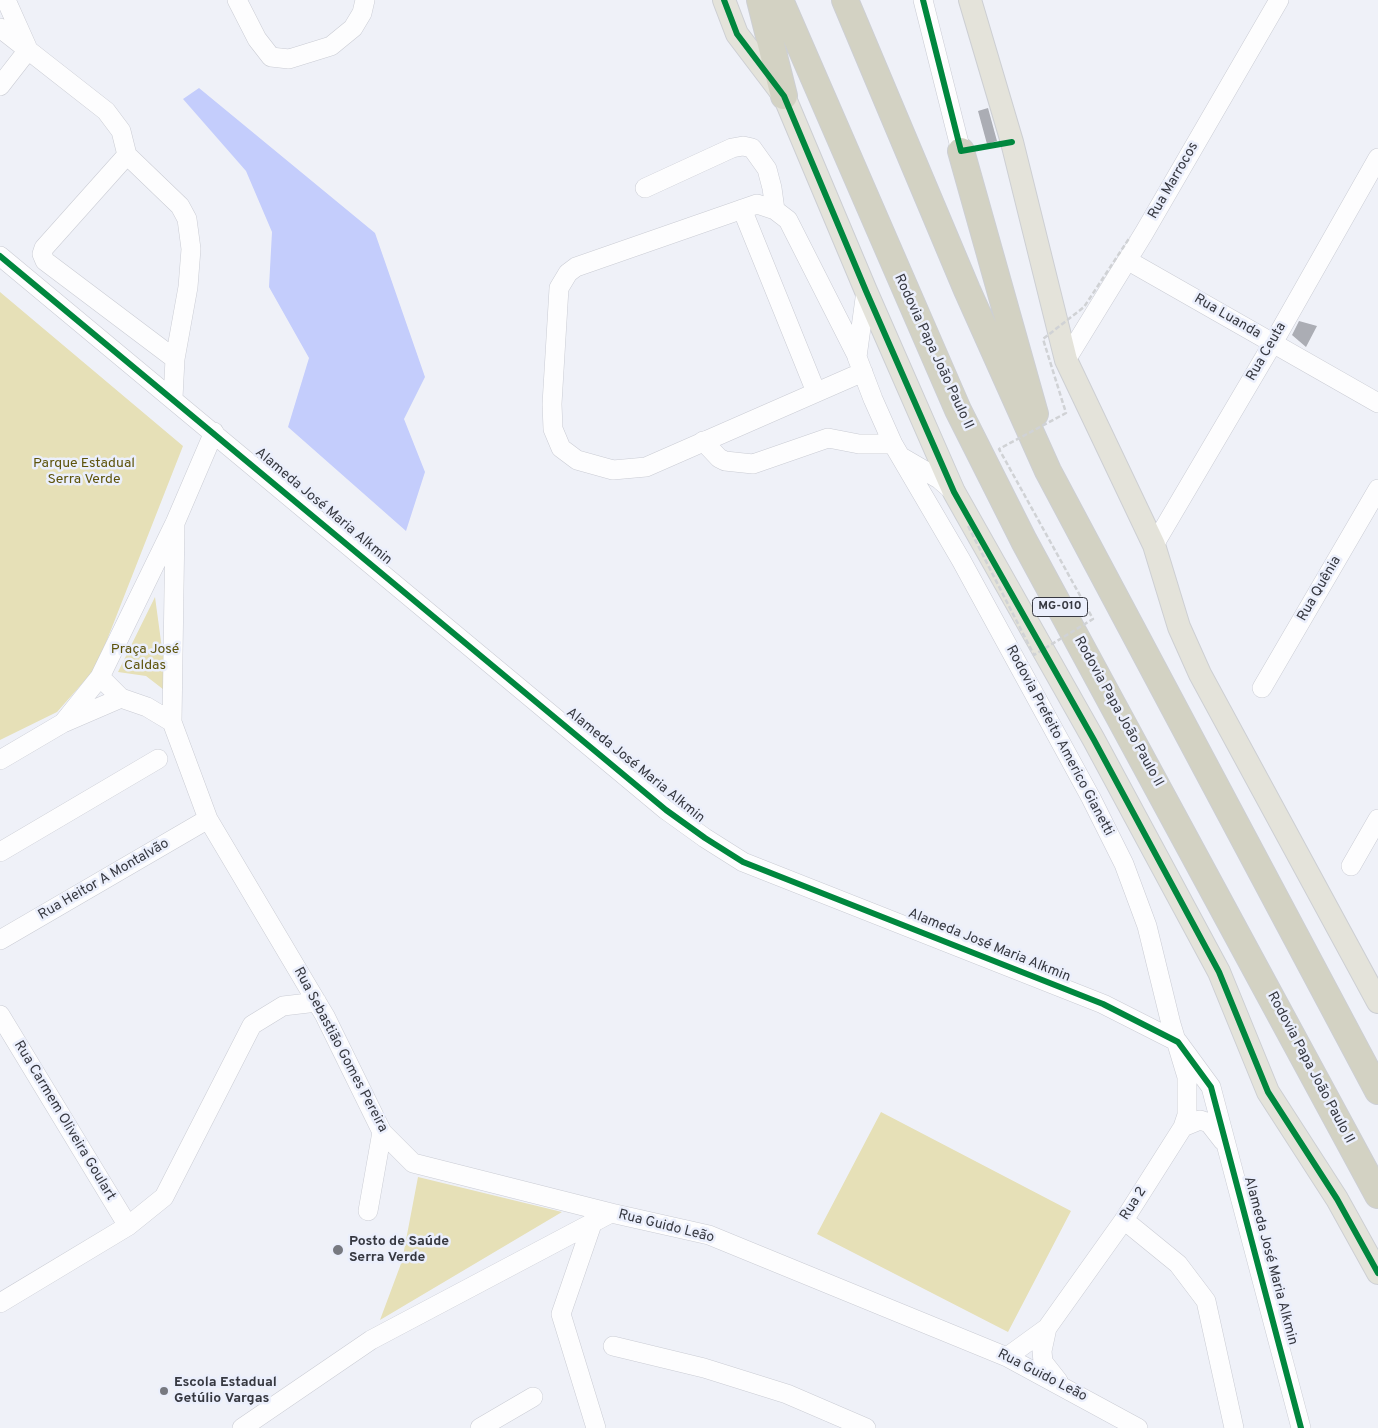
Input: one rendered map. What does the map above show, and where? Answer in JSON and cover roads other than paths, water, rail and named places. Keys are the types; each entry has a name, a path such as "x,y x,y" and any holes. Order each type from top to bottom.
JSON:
{"highway":[{"path":"760,0 784,96"},
{"name":"Rodovia Papa João Paulo II","path":"780,0 902,286 963,419 1024,541 1378,1195"},
{"path":"845,0 956,263 1048,471 1378,1091"},
{"path":"962,151 1029,385 1048,471"}],"main road":[{"name":"MG-010","path":"724,0 737,34 784,96 954,492 1090,732 1219,972 1268,1092 1336,1199 1378,1273"},
{"path":"970,0 1012,142 1066,360 1154,545 1179,627 1200,674 1378,1002"}],"street":[{"path":"6,0 28,50"},
{"path":"237,0 256,39 271,57 289,59 331,46 353,28 362,13 365,0"},
{"path":"923,0 962,151"},
{"name":"Rua Marrocos","path":"1066,360 1127,260 1279,0"},
{"path":"0,28 106,111 121,131 127,155 180,206 187,219 191,249 188,287 175,359 173,398"},
{"path":"0,86 28,50"},
{"path":"644,188 732,148 743,146 752,148 767,169 772,188 774,210 757,204 576,268 568,273 559,288 552,404 553,429 561,448 577,460 613,470 646,467 816,392 860,364 866,290"},
{"path":"127,155 44,248 42,254 45,261 175,359"},
{"name":"Rua Ceuta","path":"1154,545 1273,343 1378,158"},
{"path":"742,210 816,392"},
{"name":"Rodovia Prefeito Americo Gianetti","path":"774,210 788,220 860,364 898,451 961,560 1091,798 1124,864 1148,926 1187,1077 1187,1115 1183,1127"},
{"name":"Alameda José Maria Alkmin","path":"0,256 214,432 666,810 743,862 1103,1004 1178,1042 1211,1087 1301,1428"},
{"name":"Rua Luanda","path":"1127,260 1378,403"},
{"path":"63,724 100,677 174,523 214,432"},
{"path":"703,441 718,458 725,461 753,464 828,438 898,451 939,479 954,492"},
{"name":"Rua Quênia","path":"1262,688 1378,489"},
{"path":"172,722 174,523"},
{"path":"144,585 165,591 172,598"},
{"path":"100,677 121,698 147,707 172,722"},
{"path":"0,760 63,724 121,698"},
{"name":"Rua Sebastião Gomes Pereira","path":"172,722 208,819 317,1002 382,1132 413,1163 611,1213"},
{"path":"0,852 158,759"},
{"name":"Rua Heitor A Montalvão","path":"0,940 208,819"},
{"path":"1351,866 1378,819"},
{"path":"0,1303 128,1226 164,1197 252,1025 283,1006 317,1002"},
{"name":"Rua Carmem Oliveira Goulart","path":"0,1015 128,1226"},
{"path":"1183,1127 1200,1120 1209,1123 1228,1148"},
{"name":"Rua 2","path":"1007,1357 1047,1328 1124,1220 1183,1127"},
{"path":"368,1211 382,1132"},
{"name":"Rua Guido Leão","path":"242,1428 371,1340 611,1213 709,1235 1007,1357 1138,1428"},
{"path":"1124,1220 1178,1264 1206,1301 1234,1428"},
{"path":"592,1224 561,1314 596,1428"},
{"name":"Rua 2","path":"1047,1328 1042,1351 1044,1362 1062,1386"},
{"path":"613,1346 704,1368 778,1391 866,1428"},
{"path":"480,1428 533,1397"}],"water":[{"path":"199,88 375,233 425,377 404,419 425,472 406,531 288,427 309,358 269,287 272,232 246,171 183,99"}],"place":[{"name":"Posto de Saúde Serra Verde","path":"338,1250"},
{"name":"Escola Estadual Getúlio Vargas","path":"164,1391"}],"park label":[{"name":"Parque Estadual Serra Verde","path":"84,472"},
{"name":"Praça José Caldas","path":"145,658"}]}
